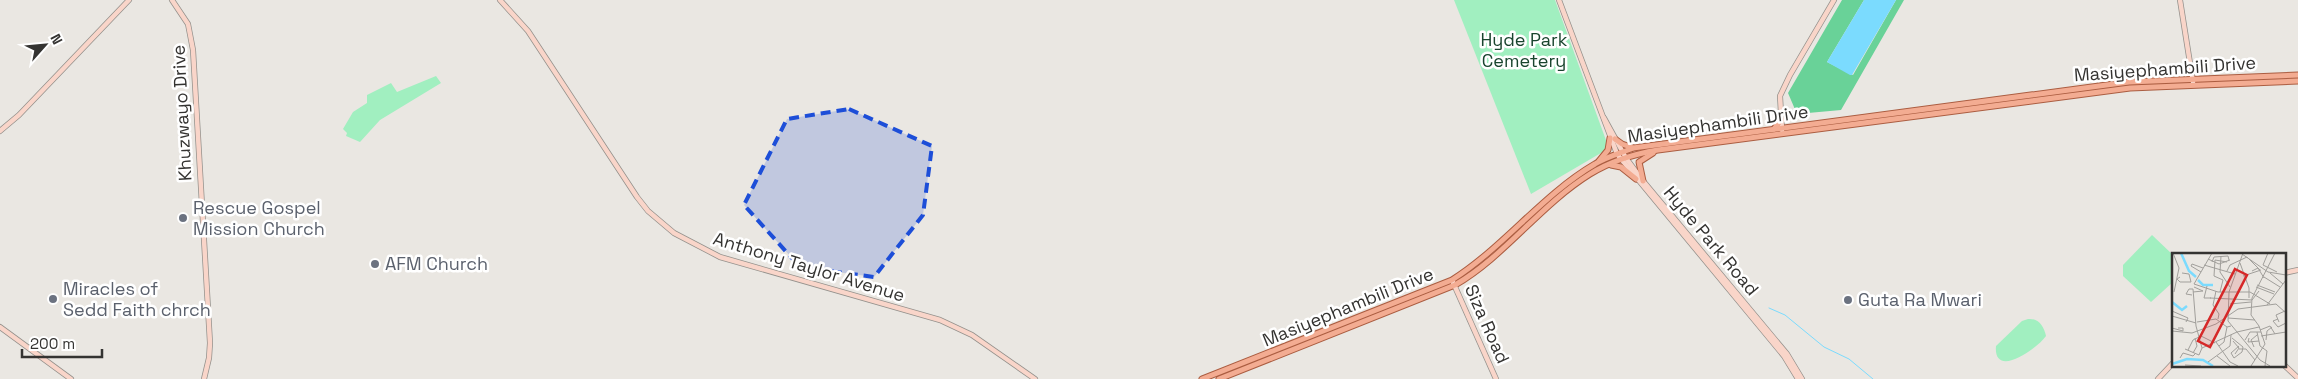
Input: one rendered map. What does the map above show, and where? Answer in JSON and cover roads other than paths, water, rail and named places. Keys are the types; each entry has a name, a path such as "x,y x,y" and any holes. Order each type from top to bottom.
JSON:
{"main road":[{"name":"Masiyephambili Drive","path":"1202,379 1454,282 1566,184 1597,163 1622,156 1782,131 2129,82 2298,75"},
{"name":"Masiyephambili Drive","path":"1219,379 1454,282 1478,270 1570,189 1590,174 1608,165 1633,148 2130,88 2298,81"},
{"path":"1774,130 1781,120"},
{"path":"1597,163 1608,150 1612,138 1633,148"},
{"path":"1643,181 1639,162 1658,150"},
{"path":"1608,165 1619,166 1636,178"}],"street":[{"path":"0,130 26,108 129,0"},
{"name":"Khuzwayo Drive","path":"172,0 188,24 192,42 210,344 204,379"},
{"name":"Anthony Taylor Avenue","path":"500,0 528,31 637,197 648,211 683,239 720,257 940,320 972,335 1035,379"},
{"name":"Hyde Park Road","path":"1559,0 1612,138 1622,156 1636,178 1784,356 1798,379"},
{"path":"1782,131 1779,102 1784,86 1834,0"},
{"path":"2180,0 2193,86"},
{"name":"Hyde Park Road","path":"1622,156 1787,354 1802,379"},
{"name":"Siza Road","path":"1454,282 1496,379"},
{"path":"0,327 71,379"},
{"path":"2158,379 2172,363"},
{"path":"2285,366 2298,378"}],"water":[{"path":"1864,0 1896,0 1852,75 1850,75 1827,62"}],"waterway":[{"path":"1769,308 1785,315 1824,347 1849,359 1873,379"}],"place":[{"name":"Rescue Gospel Mission Church","path":"183,218"},
{"name":"AFM Church","path":"375,264"},
{"name":"Miracles of Sedd Faith chrch","path":"53,299"},
{"name":"Guta Ra Mwari","path":"1848,300"}],"park label":[{"name":"Hyde Park Cemetery","path":"1524,50"}]}
